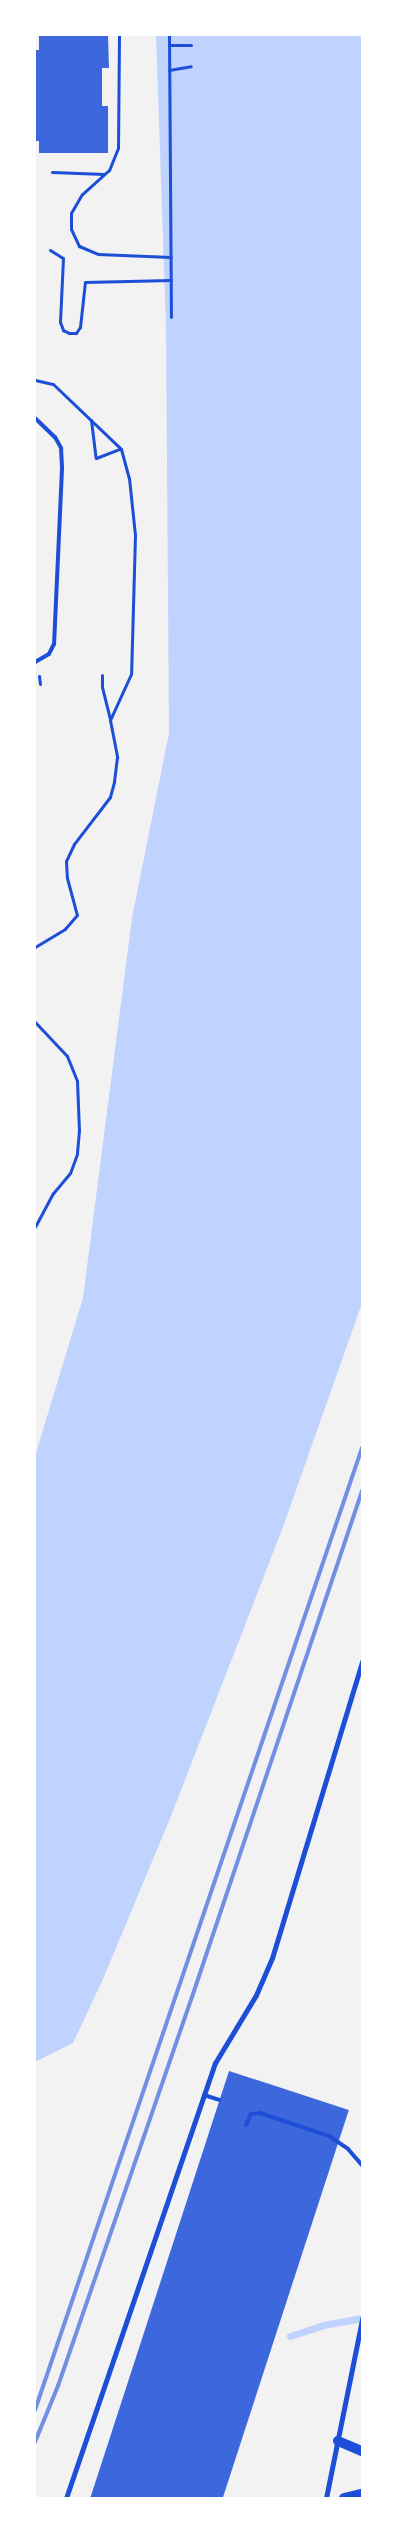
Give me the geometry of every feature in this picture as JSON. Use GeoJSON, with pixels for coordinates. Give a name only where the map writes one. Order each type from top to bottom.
{"type":"FeatureCollection","features":[{"type":"Feature","properties":{"kind":"main road"},"geometry":{"type":"LineString","coordinates":[[338,2441],[362,2451]]}},
{"type":"Feature","properties":{"kind":"main road"},"geometry":{"type":"LineString","coordinates":[[344,2498],[362,2494]]}},
{"type":"Feature","properties":{"kind":"street"},"geometry":{"type":"LineString","coordinates":[[66,2498],[221,2050],[266,1975],[362,1661]]}},
{"type":"Feature","properties":{"kind":"street"},"geometry":{"type":"LineString","coordinates":[[326,2498],[362,2319]]}},
{"type":"Feature","properties":{"kind":"lane"},"geometry":{"type":"LineString","coordinates":[[35,418],[55,437],[61,448],[62,468],[54,644],[49,654],[35,662]]}},
{"type":"Feature","properties":{"kind":"lane"},"geometry":{"type":"LineString","coordinates":[[204,2095],[219,2100]]}},
{"type":"Feature","properties":{"kind":"lane"},"geometry":{"type":"LineString","coordinates":[[246,2125],[251,2114],[260,2113],[339,2142],[362,2165]]}},
{"type":"Feature","properties":{"kind":"path"},"geometry":{"type":"LineString","coordinates":[[119,35],[118,148],[104,174],[82,194],[71,213],[72,229],[79,246],[113,256],[170,257]]}},
{"type":"Feature","properties":{"kind":"path"},"geometry":{"type":"LineString","coordinates":[[169,35],[171,316]]}},
{"type":"Feature","properties":{"kind":"path"},"geometry":{"type":"LineString","coordinates":[[169,45],[191,45]]}},
{"type":"Feature","properties":{"kind":"path"},"geometry":{"type":"LineString","coordinates":[[169,70],[191,66]]}},
{"type":"Feature","properties":{"kind":"path"},"geometry":{"type":"LineString","coordinates":[[52,172],[104,174]]}},
{"type":"Feature","properties":{"kind":"path"},"geometry":{"type":"LineString","coordinates":[[50,250],[63,258],[60,322],[68,333],[76,333],[80,327],[85,282],[171,280]]}},
{"type":"Feature","properties":{"kind":"path"},"geometry":{"type":"LineString","coordinates":[[35,380],[53,384],[121,449],[129,478],[135,535],[131,674],[110,720]]}},
{"type":"Feature","properties":{"kind":"path"},"geometry":{"type":"LineString","coordinates":[[91,419],[96,458],[121,449]]}},
{"type":"Feature","properties":{"kind":"path"},"geometry":{"type":"LineString","coordinates":[[35,947],[65,929],[76,915],[67,878],[66,861],[74,844],[110,797],[117,757],[102,675]]}},
{"type":"Feature","properties":{"kind":"path"},"geometry":{"type":"LineString","coordinates":[[39,676],[40,684]]}},
{"type":"Feature","properties":{"kind":"path"},"geometry":{"type":"LineString","coordinates":[[35,1022],[67,1056],[77,1081],[79,1130],[77,1154],[70,1172],[53,1192],[35,1227]]}},
{"type":"Feature","properties":{"kind":"water"},"geometry":{"type":"Polygon","coordinates":[[[156,35],[362,35],[362,1303],[283,1527],[171,1816],[103,1979],[73,2043],[35,2062],[35,1456],[83,1298],[132,918],[169,733],[166,325],[156,35]]]}},
{"type":"Feature","properties":{"kind":"building"},"geometry":{"type":"Polygon","coordinates":[[[39,35],[108,35],[109,68],[102,68],[102,106],[108,106],[108,153],[39,153],[39,141],[35,141],[35,50],[39,50],[39,35]]]}},
{"type":"Feature","properties":{"kind":"building"},"geometry":{"type":"Polygon","coordinates":[[[229,2071],[349,2110],[223,2498],[90,2498],[229,2071]]]}},
{"type":"Feature","properties":{"kind":"waterway"},"geometry":{"type":"LineString","coordinates":[[290,2336],[323,2325],[362,2318]]}},
{"type":"Feature","properties":{"kind":"railway"},"geometry":{"type":"LineString","coordinates":[[35,2410],[362,1448]]}},
{"type":"Feature","properties":{"kind":"railway"},"geometry":{"type":"LineString","coordinates":[[35,2442],[58,2386],[192,1997],[362,1491]]}}]}
